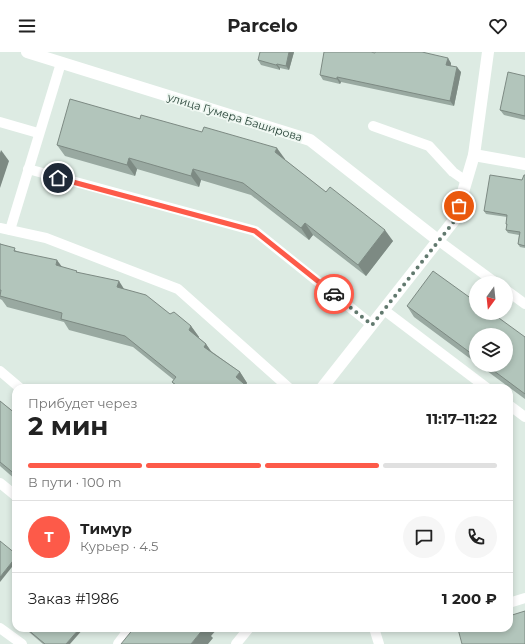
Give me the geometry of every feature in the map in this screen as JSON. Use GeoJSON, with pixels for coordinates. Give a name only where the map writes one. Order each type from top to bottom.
{"type":"FeatureCollection","features":[{"type":"Feature","properties":{"kind":"street","name":"улица Гумера Баширова"},"geometry":{"type":"LineString","coordinates":[[27,52],[310,140],[439,241]]}},
{"type":"Feature","properties":{"kind":"street"},"geometry":{"type":"LineString","coordinates":[[325,384],[456,219],[474,155],[488,52]]}},
{"type":"Feature","properties":{"kind":"street"},"geometry":{"type":"LineString","coordinates":[[474,155],[525,164]]}},
{"type":"Feature","properties":{"kind":"street"},"geometry":{"type":"LineString","coordinates":[[119,644],[129,632]]}},
{"type":"Feature","properties":{"kind":"lane"},"geometry":{"type":"LineString","coordinates":[[61,63],[28,169],[5,229],[46,238],[178,290],[284,384]]}},
{"type":"Feature","properties":{"kind":"lane"},"geometry":{"type":"LineString","coordinates":[[0,122],[38,134]]}},
{"type":"Feature","properties":{"kind":"lane"},"geometry":{"type":"LineString","coordinates":[[373,126],[429,146],[453,172],[466,181]]}},
{"type":"Feature","properties":{"kind":"lane"},"geometry":{"type":"LineString","coordinates":[[28,169],[255,231],[372,325]]}},
{"type":"Feature","properties":{"kind":"lane"},"geometry":{"type":"LineString","coordinates":[[439,241],[486,276]]}},
{"type":"Feature","properties":{"kind":"lane"},"geometry":{"type":"LineString","coordinates":[[513,295],[525,304]]}},
{"type":"Feature","properties":{"kind":"lane"},"geometry":{"type":"LineString","coordinates":[[384,310],[482,384]]}},
{"type":"Feature","properties":{"kind":"lane"},"geometry":{"type":"LineString","coordinates":[[0,371],[15,384]]}},
{"type":"Feature","properties":{"kind":"lane"},"geometry":{"type":"LineString","coordinates":[[513,407],[525,417]]}},
{"type":"Feature","properties":{"kind":"lane"},"geometry":{"type":"LineString","coordinates":[[0,483],[12,493]]}},
{"type":"Feature","properties":{"kind":"lane"},"geometry":{"type":"LineString","coordinates":[[513,602],[525,598]]}},
{"type":"Feature","properties":{"kind":"lane"},"geometry":{"type":"LineString","coordinates":[[0,628],[22,644]]}},
{"type":"Feature","properties":{"kind":"lane"},"geometry":{"type":"LineString","coordinates":[[236,644],[246,632]]}},
{"type":"Feature","properties":{"kind":"lane"},"geometry":{"type":"LineString","coordinates":[[375,632],[379,644]]}},
{"type":"Feature","properties":{"kind":"building"},"geometry":{"type":"Polygon","coordinates":[[[260,52],[289,52],[286,66],[258,60],[260,52]]]}},
{"type":"Feature","properties":{"kind":"building"},"geometry":{"type":"Polygon","coordinates":[[[324,52],[422,52],[448,58],[446,65],[457,67],[450,101],[337,77],[337,79],[320,75],[324,52]]]}},
{"type":"Feature","properties":{"kind":"building"},"geometry":{"type":"Polygon","coordinates":[[[508,72],[525,76],[525,116],[500,110],[508,72]]]}},
{"type":"Feature","properties":{"kind":"building"},"geometry":{"type":"Polygon","coordinates":[[[70,99],[140,119],[141,115],[202,132],[204,127],[277,148],[275,152],[326,192],[330,187],[385,230],[358,265],[305,223],[301,228],[243,183],[193,169],[191,176],[129,158],[127,165],[57,145],[70,99]]]}},
{"type":"Feature","properties":{"kind":"building"},"geometry":{"type":"Polygon","coordinates":[[[490,175],[522,180],[525,175],[525,246],[518,244],[520,232],[506,230],[507,215],[484,211],[490,175]]]}},
{"type":"Feature","properties":{"kind":"building"},"geometry":{"type":"Polygon","coordinates":[[[0,244],[15,248],[14,251],[57,260],[56,265],[77,271],[76,272],[119,281],[117,287],[146,295],[170,314],[174,312],[191,326],[189,330],[206,344],[204,347],[240,372],[236,377],[244,384],[175,384],[172,382],[176,377],[125,336],[61,319],[62,313],[0,296],[0,244]]]}},
{"type":"Feature","properties":{"kind":"building"},"geometry":{"type":"Polygon","coordinates":[[[433,271],[469,297],[469,320],[502,320],[513,328],[469,328],[469,352],[407,306],[433,271]]]}},
{"type":"Feature","properties":{"kind":"building"},"geometry":{"type":"Polygon","coordinates":[[[513,328],[525,337],[525,394],[495,372],[513,372],[513,328]]]}},
{"type":"Feature","properties":{"kind":"building"},"geometry":{"type":"Polygon","coordinates":[[[0,401],[12,411],[12,472],[0,462],[0,401]]]}},
{"type":"Feature","properties":{"kind":"building"},"geometry":{"type":"Polygon","coordinates":[[[0,541],[12,551],[12,562],[0,577],[0,541]]]}},
{"type":"Feature","properties":{"kind":"building"},"geometry":{"type":"Polygon","coordinates":[[[525,611],[525,644],[462,644],[459,632],[513,632],[513,615],[525,611]]]}},
{"type":"Feature","properties":{"kind":"building"},"geometry":{"type":"Polygon","coordinates":[[[31,632],[76,632],[66,644],[45,644],[31,632]]]}},
{"type":"Feature","properties":{"kind":"building"},"geometry":{"type":"Polygon","coordinates":[[[131,632],[201,632],[191,644],[121,644],[131,632]]]}},
{"type":"Feature","properties":{"kind":"way so far"},"geometry":{"type":"LineString","coordinates":[[334,294],[372,325],[456,219],[459,206]]}},
{"type":"Feature","properties":{"kind":"route"},"geometry":{"type":"LineString","coordinates":[[58,178],[255,231],[334,294]]}}]}
